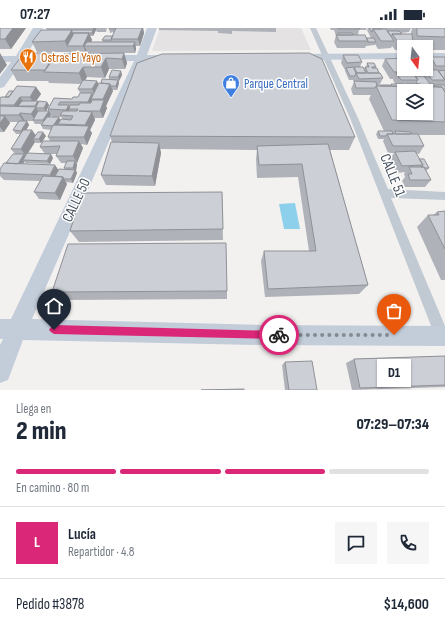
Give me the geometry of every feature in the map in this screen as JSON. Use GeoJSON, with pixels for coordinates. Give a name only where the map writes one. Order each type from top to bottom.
{"type":"FeatureCollection","features":[{"type":"Feature","properties":{"kind":"street"},"geometry":{"type":"LineString","coordinates":[[0,86],[38,28]]}},
{"type":"Feature","properties":{"kind":"street","name":"CALLE 50"},"geometry":{"type":"LineString","coordinates":[[0,372],[9,329],[141,58],[152,28]]}},
{"type":"Feature","properties":{"kind":"street","name":"CALLE 51"},"geometry":{"type":"LineString","coordinates":[[312,28],[354,118],[444,336]]}},
{"type":"Feature","properties":{"kind":"street"},"geometry":{"type":"LineString","coordinates":[[288,57],[397,56]]}},
{"type":"Feature","properties":{"kind":"street"},"geometry":{"type":"LineString","coordinates":[[433,56],[445,56]]}},
{"type":"Feature","properties":{"kind":"street"},"geometry":{"type":"LineString","coordinates":[[95,58],[179,58]]}},
{"type":"Feature","properties":{"kind":"street"},"geometry":{"type":"LineString","coordinates":[[0,59],[50,59]]}},
{"type":"Feature","properties":{"kind":"street"},"geometry":{"type":"LineString","coordinates":[[384,193],[445,196]]}},
{"type":"Feature","properties":{"kind":"street"},"geometry":{"type":"LineString","coordinates":[[9,329],[261,335],[444,336]]}},
{"type":"Feature","properties":{"kind":"shaded area"},"geometry":{"type":"Polygon","coordinates":[[[160,28],[301,28],[311,50],[152,51],[160,28]]]}},
{"type":"Feature","properties":{"kind":"water"},"geometry":{"type":"Polygon","coordinates":[[[295,203],[300,229],[284,229],[279,204],[295,203]]]}},
{"type":"Feature","properties":{"kind":"building"},"geometry":{"type":"Polygon","coordinates":[[[0,28],[13,28],[5,39],[0,39],[0,28]]]}},
{"type":"Feature","properties":{"kind":"building"},"geometry":{"type":"Polygon","coordinates":[[[116,28],[142,28],[138,39],[111,39],[116,28]]]}},
{"type":"Feature","properties":{"kind":"building"},"geometry":{"type":"Polygon","coordinates":[[[337,28],[359,28],[360,29],[338,29],[337,28]]]}},
{"type":"Feature","properties":{"kind":"building"},"geometry":{"type":"Polygon","coordinates":[[[369,28],[382,29],[373,29],[372,32],[369,28]]]}},
{"type":"Feature","properties":{"kind":"building"},"geometry":{"type":"Polygon","coordinates":[[[417,28],[445,28],[445,37],[417,36],[417,28]]]}},
{"type":"Feature","properties":{"kind":"building"},"geometry":{"type":"Polygon","coordinates":[[[373,29],[386,29],[394,41],[381,41],[373,29]]]}},
{"type":"Feature","properties":{"kind":"building"},"geometry":{"type":"Polygon","coordinates":[[[41,30],[72,30],[65,41],[32,42],[41,30]]]}},
{"type":"Feature","properties":{"kind":"building"},"geometry":{"type":"Polygon","coordinates":[[[71,30],[93,30],[92,33],[73,33],[71,30]]]}},
{"type":"Feature","properties":{"kind":"building"},"geometry":{"type":"Polygon","coordinates":[[[387,31],[399,31],[402,34],[390,35],[387,31]]]}},
{"type":"Feature","properties":{"kind":"building"},"geometry":{"type":"Polygon","coordinates":[[[74,33],[89,33],[83,46],[67,46],[74,33]]]}},
{"type":"Feature","properties":{"kind":"building"},"geometry":{"type":"Polygon","coordinates":[[[338,33],[352,33],[353,35],[338,35],[338,33]]]}},
{"type":"Feature","properties":{"kind":"building"},"geometry":{"type":"Polygon","coordinates":[[[392,34],[412,34],[413,40],[397,40],[392,34]]]}},
{"type":"Feature","properties":{"kind":"building"},"geometry":{"type":"Polygon","coordinates":[[[336,35],[365,35],[368,41],[339,41],[336,35]]]}},
{"type":"Feature","properties":{"kind":"building"},"geometry":{"type":"Polygon","coordinates":[[[105,36],[113,36],[111,39],[112,40],[102,40],[105,36]]]}},
{"type":"Feature","properties":{"kind":"building"},"geometry":{"type":"Polygon","coordinates":[[[366,38],[374,38],[376,42],[368,42],[366,38]]]}},
{"type":"Feature","properties":{"kind":"building"},"geometry":{"type":"Polygon","coordinates":[[[87,42],[135,42],[133,46],[84,46],[87,42]]]}},
{"type":"Feature","properties":{"kind":"building"},"geometry":{"type":"Polygon","coordinates":[[[24,53],[55,53],[45,70],[11,70],[24,53]]]}},
{"type":"Feature","properties":{"kind":"building"},"geometry":{"type":"Polygon","coordinates":[[[124,53],[122,59],[106,58],[101,67],[83,67],[79,73],[44,72],[54,58],[60,59],[64,54],[124,53]]]}},
{"type":"Feature","properties":{"kind":"building","name":"Parque Central"},"geometry":{"type":"Polygon","coordinates":[[[309,53],[322,59],[355,137],[110,136],[137,63],[162,54],[309,53]]]}},
{"type":"Feature","properties":{"kind":"building"},"geometry":{"type":"Polygon","coordinates":[[[343,55],[358,55],[362,62],[347,63],[343,55]]]}},
{"type":"Feature","properties":{"kind":"building"},"geometry":{"type":"Polygon","coordinates":[[[433,57],[445,57],[445,66],[436,66],[433,57]]]}},
{"type":"Feature","properties":{"kind":"building"},"geometry":{"type":"Polygon","coordinates":[[[397,58],[397,72],[394,72],[385,59],[397,58]]]}},
{"type":"Feature","properties":{"kind":"building"},"geometry":{"type":"Polygon","coordinates":[[[367,63],[374,63],[376,67],[372,68],[377,68],[379,73],[368,73],[365,67],[369,67],[367,63]]]}},
{"type":"Feature","properties":{"kind":"building"},"geometry":{"type":"Polygon","coordinates":[[[353,67],[356,73],[355,76],[350,76],[346,68],[353,67]]]}},
{"type":"Feature","properties":{"kind":"building"},"geometry":{"type":"Polygon","coordinates":[[[354,67],[363,67],[366,73],[357,73],[354,67]]]}},
{"type":"Feature","properties":{"kind":"building"},"geometry":{"type":"Polygon","coordinates":[[[112,70],[121,71],[118,77],[109,77],[112,70]]]}},
{"type":"Feature","properties":{"kind":"building"},"geometry":{"type":"Polygon","coordinates":[[[433,70],[438,70],[445,80],[432,80],[429,76],[433,76],[433,70]]]}},
{"type":"Feature","properties":{"kind":"building"},"geometry":{"type":"Polygon","coordinates":[[[445,70],[445,80],[438,71],[445,70]]]}},
{"type":"Feature","properties":{"kind":"building"},"geometry":{"type":"Polygon","coordinates":[[[356,73],[380,73],[383,78],[359,79],[356,73]]]}},
{"type":"Feature","properties":{"kind":"building"},"geometry":{"type":"Polygon","coordinates":[[[398,76],[415,76],[418,80],[401,80],[398,76]]]}},
{"type":"Feature","properties":{"kind":"building"},"geometry":{"type":"Polygon","coordinates":[[[415,76],[424,76],[430,84],[417,84],[416,82],[418,80],[415,76]]]}},
{"type":"Feature","properties":{"kind":"building"},"geometry":{"type":"Polygon","coordinates":[[[102,79],[118,80],[116,86],[111,86],[110,84],[101,83],[102,79]]]}},
{"type":"Feature","properties":{"kind":"building"},"geometry":{"type":"Polygon","coordinates":[[[83,80],[97,81],[92,89],[78,89],[83,80]]]}},
{"type":"Feature","properties":{"kind":"building"},"geometry":{"type":"Polygon","coordinates":[[[354,81],[376,82],[377,86],[375,88],[356,88],[354,81]]]}},
{"type":"Feature","properties":{"kind":"building"},"geometry":{"type":"Polygon","coordinates":[[[99,83],[110,84],[103,99],[91,99],[99,83]]]}},
{"type":"Feature","properties":{"kind":"building"},"geometry":{"type":"Polygon","coordinates":[[[391,84],[397,84],[397,86],[392,86],[391,84]]]}},
{"type":"Feature","properties":{"kind":"building"},"geometry":{"type":"Polygon","coordinates":[[[436,85],[445,85],[445,92],[442,87],[437,87],[436,85]]]}},
{"type":"Feature","properties":{"kind":"building"},"geometry":{"type":"Polygon","coordinates":[[[17,86],[36,87],[30,97],[20,97],[14,105],[0,105],[0,98],[9,97],[17,86]]]}},
{"type":"Feature","properties":{"kind":"building"},"geometry":{"type":"Polygon","coordinates":[[[376,86],[397,86],[397,120],[433,120],[433,87],[442,87],[445,92],[445,122],[392,120],[376,86]]]}},
{"type":"Feature","properties":{"kind":"building"},"geometry":{"type":"Polygon","coordinates":[[[9,91],[13,91],[9,97],[5,97],[9,91]]]}},
{"type":"Feature","properties":{"kind":"building"},"geometry":{"type":"Polygon","coordinates":[[[80,93],[92,93],[88,102],[60,102],[58,105],[69,105],[66,110],[48,109],[54,98],[72,99],[73,97],[78,97],[80,93]]]}},
{"type":"Feature","properties":{"kind":"building"},"geometry":{"type":"Polygon","coordinates":[[[92,100],[104,100],[100,111],[79,111],[92,112],[85,125],[58,124],[61,119],[71,120],[73,116],[60,115],[63,111],[77,111],[78,109],[69,109],[70,105],[91,103],[92,100]]]}},
{"type":"Feature","properties":{"kind":"building"},"geometry":{"type":"Polygon","coordinates":[[[22,101],[38,101],[35,106],[18,106],[22,101]]]}},
{"type":"Feature","properties":{"kind":"building"},"geometry":{"type":"Polygon","coordinates":[[[39,101],[47,102],[44,108],[36,108],[39,101]]]}},
{"type":"Feature","properties":{"kind":"building"},"geometry":{"type":"Polygon","coordinates":[[[0,106],[36,107],[31,114],[20,113],[19,115],[0,115],[0,106]]]}},
{"type":"Feature","properties":{"kind":"building"},"geometry":{"type":"Polygon","coordinates":[[[38,111],[49,111],[43,120],[33,120],[38,111]]]}},
{"type":"Feature","properties":{"kind":"building"},"geometry":{"type":"Polygon","coordinates":[[[0,116],[5,116],[0,123],[0,116]]]}},
{"type":"Feature","properties":{"kind":"building"},"geometry":{"type":"Polygon","coordinates":[[[47,117],[59,117],[53,126],[41,125],[47,117]]]}},
{"type":"Feature","properties":{"kind":"building"},"geometry":{"type":"Polygon","coordinates":[[[19,121],[27,121],[21,131],[13,130],[19,121]]]}},
{"type":"Feature","properties":{"kind":"building"},"geometry":{"type":"Polygon","coordinates":[[[53,125],[89,126],[84,137],[48,137],[53,125]]]}},
{"type":"Feature","properties":{"kind":"building"},"geometry":{"type":"Polygon","coordinates":[[[23,130],[32,130],[21,149],[11,149],[23,130]]]}},
{"type":"Feature","properties":{"kind":"building"},"geometry":{"type":"Polygon","coordinates":[[[378,131],[392,131],[393,134],[380,136],[378,131]]]}},
{"type":"Feature","properties":{"kind":"building"},"geometry":{"type":"Polygon","coordinates":[[[395,131],[411,132],[411,134],[396,134],[395,131]]]}},
{"type":"Feature","properties":{"kind":"building"},"geometry":{"type":"Polygon","coordinates":[[[38,132],[43,132],[39,139],[33,139],[38,132]]]}},
{"type":"Feature","properties":{"kind":"building"},"geometry":{"type":"Polygon","coordinates":[[[387,134],[418,134],[424,146],[393,146],[387,134]]]}},
{"type":"Feature","properties":{"kind":"building"},"geometry":{"type":"Polygon","coordinates":[[[43,141],[79,141],[73,156],[56,156],[60,146],[40,147],[43,141]]]}},
{"type":"Feature","properties":{"kind":"building"},"geometry":{"type":"Polygon","coordinates":[[[111,142],[159,143],[152,176],[101,175],[111,142]]]}},
{"type":"Feature","properties":{"kind":"building"},"geometry":{"type":"Polygon","coordinates":[[[328,144],[368,285],[268,289],[264,251],[316,251],[302,164],[259,165],[257,146],[328,144]]]}},
{"type":"Feature","properties":{"kind":"building"},"geometry":{"type":"Polygon","coordinates":[[[415,151],[423,165],[402,166],[395,152],[415,151]]]}},
{"type":"Feature","properties":{"kind":"building"},"geometry":{"type":"Polygon","coordinates":[[[27,153],[51,154],[47,161],[23,160],[27,153]]]}},
{"type":"Feature","properties":{"kind":"building"},"geometry":{"type":"Polygon","coordinates":[[[13,154],[24,154],[18,164],[6,163],[13,154]]]}},
{"type":"Feature","properties":{"kind":"building"},"geometry":{"type":"Polygon","coordinates":[[[419,159],[424,159],[429,168],[421,167],[423,165],[419,159]]]}},
{"type":"Feature","properties":{"kind":"building"},"geometry":{"type":"Polygon","coordinates":[[[67,161],[75,161],[73,168],[64,168],[67,161]]]}},
{"type":"Feature","properties":{"kind":"building"},"geometry":{"type":"Polygon","coordinates":[[[4,163],[55,165],[50,175],[0,173],[0,169],[4,163]]]}},
{"type":"Feature","properties":{"kind":"building"},"geometry":{"type":"Polygon","coordinates":[[[409,167],[424,167],[431,180],[410,180],[408,174],[412,174],[409,167]]]}},
{"type":"Feature","properties":{"kind":"building"},"geometry":{"type":"Polygon","coordinates":[[[59,169],[75,170],[71,179],[64,179],[63,177],[55,176],[59,169]]]}},
{"type":"Feature","properties":{"kind":"building"},"geometry":{"type":"Polygon","coordinates":[[[43,176],[63,177],[55,193],[34,192],[43,176]]]}},
{"type":"Feature","properties":{"kind":"building"},"geometry":{"type":"Polygon","coordinates":[[[222,192],[223,229],[70,231],[82,193],[222,192]]]}},
{"type":"Feature","properties":{"kind":"building"},"geometry":{"type":"Polygon","coordinates":[[[445,211],[445,249],[428,215],[439,215],[437,212],[445,211]]]}},
{"type":"Feature","properties":{"kind":"building"},"geometry":{"type":"Polygon","coordinates":[[[226,243],[227,291],[52,292],[68,244],[226,243]]]}},
{"type":"Feature","properties":{"kind":"building"},"geometry":{"type":"Polygon","coordinates":[[[445,356],[445,385],[360,388],[354,359],[445,356]]]}},
{"type":"Feature","properties":{"kind":"building"},"geometry":{"type":"Polygon","coordinates":[[[312,361],[317,390],[289,390],[285,362],[312,361]]]}},
{"type":"Feature","properties":{"kind":"building"},"geometry":{"type":"Polygon","coordinates":[[[244,389],[244,390],[201,390],[244,389]]]}},
{"type":"Feature","properties":{"kind":"way so far"},"geometry":{"type":"LineString","coordinates":[[279,335],[394,335]]}},
{"type":"Feature","properties":{"kind":"place","name":"Ostras El Yayo"},"geometry":{"type":"Point","coordinates":[28,72]}},
{"type":"Feature","properties":{"kind":"place","name":"Parque Central"},"geometry":{"type":"Point","coordinates":[231,98]}},
{"type":"Feature","properties":{"kind":"place","name":"D1"},"geometry":{"type":"Point","coordinates":[394,335]}},
{"type":"Feature","properties":{"kind":"route"},"geometry":{"type":"LineString","coordinates":[[54,330],[279,335]]}}]}
